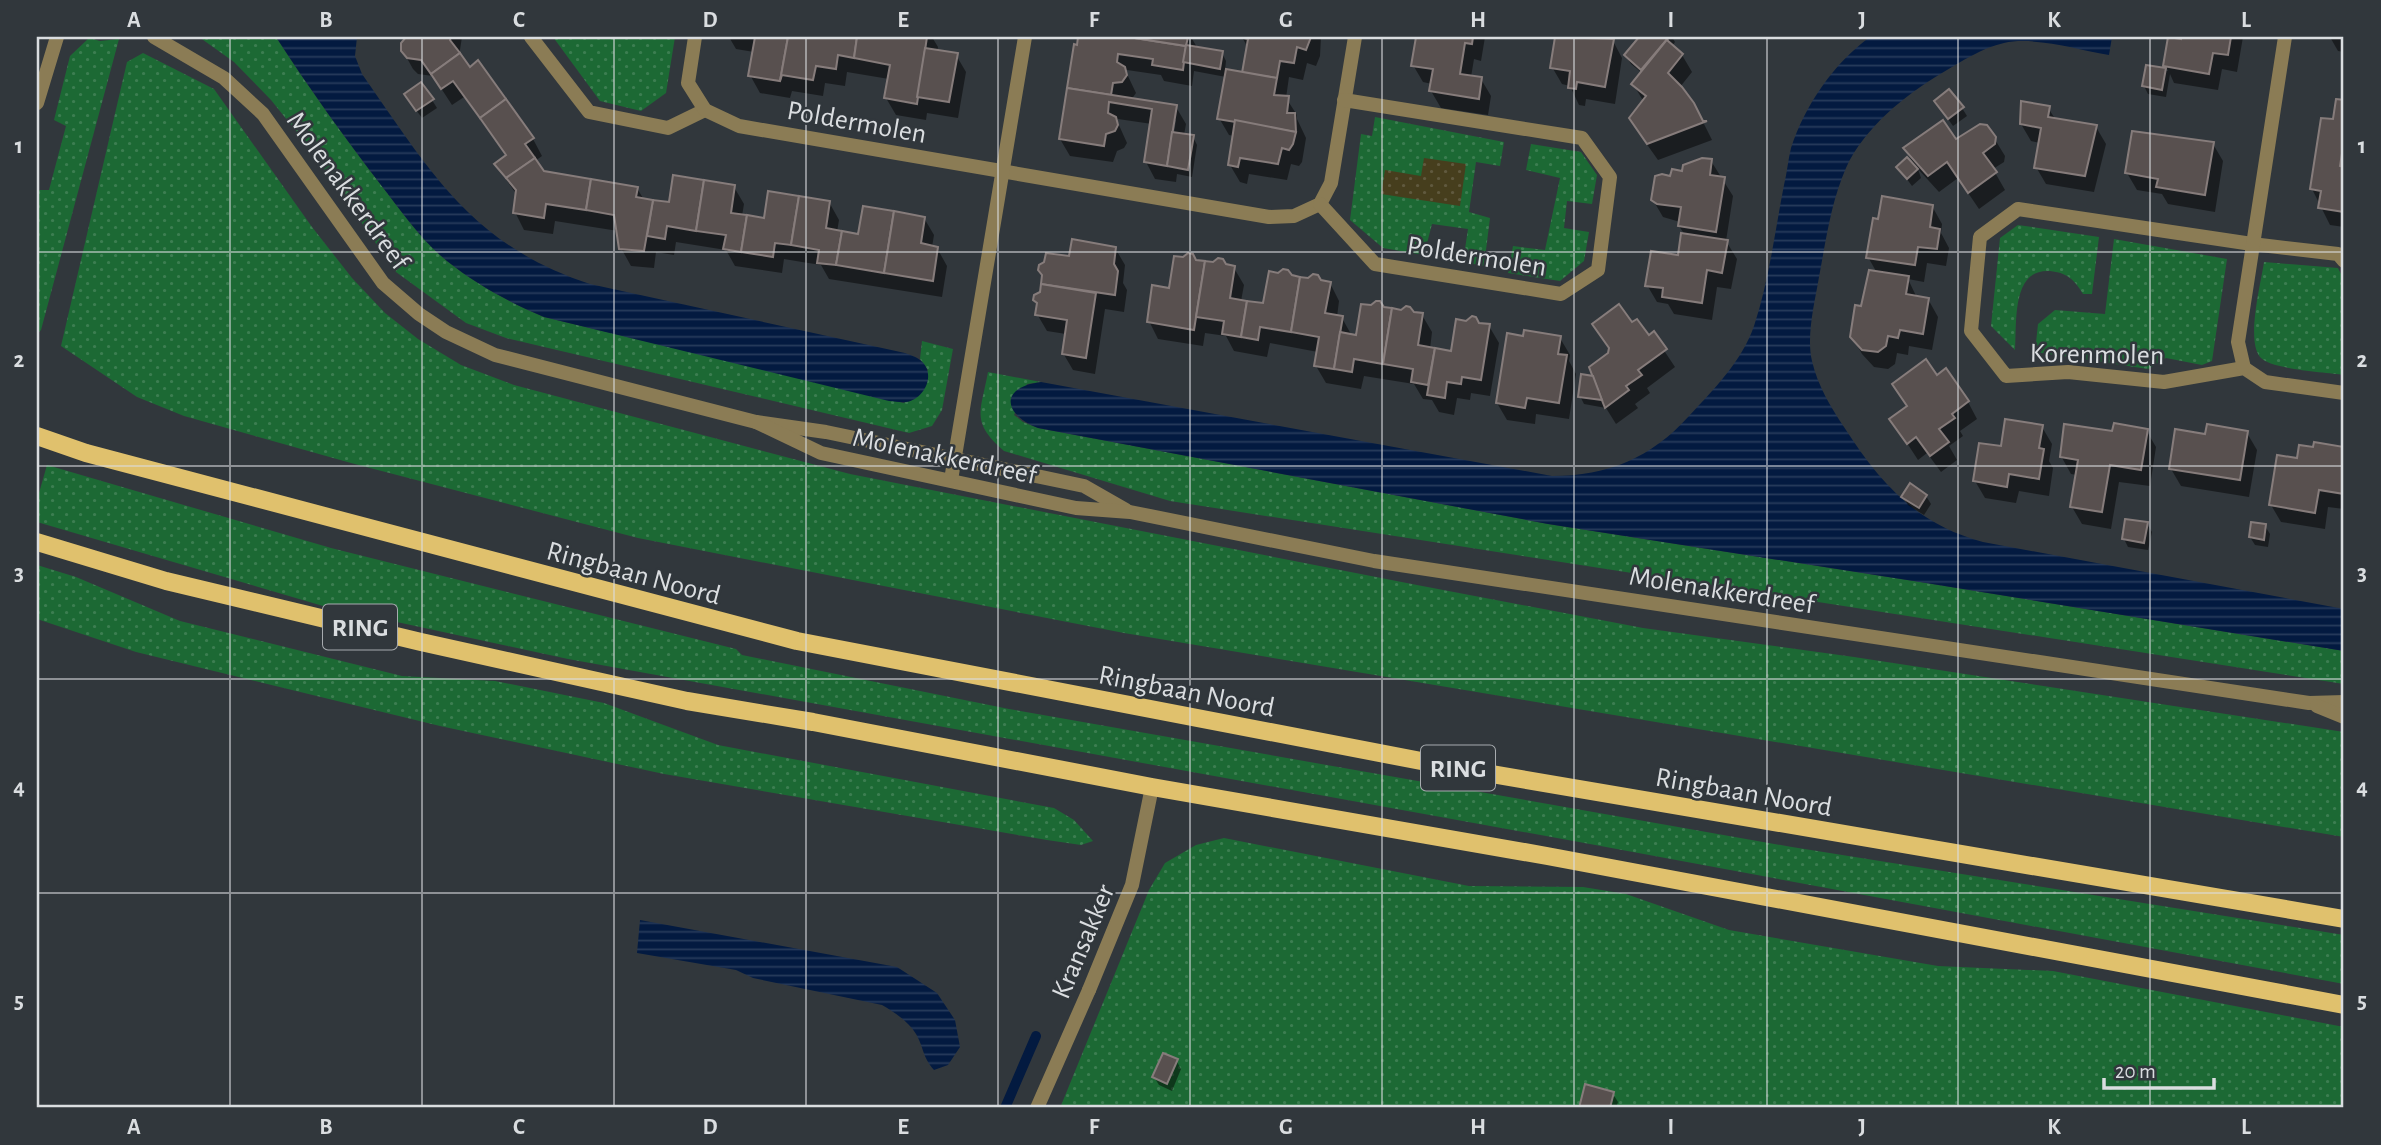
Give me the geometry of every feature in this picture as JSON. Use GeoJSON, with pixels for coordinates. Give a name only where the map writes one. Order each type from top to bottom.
{"type":"FeatureCollection","features":[{"type":"Feature","properties":{"kind":"main road","name":"Ringbaan Noord"},"geometry":{"type":"LineString","coordinates":[[37,436],[99,457],[797,641],[1468,771],[2344,919]]}},
{"type":"Feature","properties":{"kind":"main road","name":"RING"},"geometry":{"type":"LineString","coordinates":[[37,542],[166,581],[421,642],[674,698],[1547,856],[2344,1005]]}},
{"type":"Feature","properties":{"kind":"street"},"geometry":{"type":"LineString","coordinates":[[37,103],[57,37]]}},
{"type":"Feature","properties":{"kind":"street","name":"Molenakkerdreef"},"geometry":{"type":"LineString","coordinates":[[155,37],[223,78],[263,114],[383,283],[419,314],[446,332],[495,355],[756,422],[826,432],[1084,486],[1130,512]]}},
{"type":"Feature","properties":{"kind":"street"},"geometry":{"type":"LineString","coordinates":[[531,37],[589,112],[668,128],[705,110],[688,83],[695,37]]}},
{"type":"Feature","properties":{"kind":"street"},"geometry":{"type":"LineString","coordinates":[[951,480],[1025,37]]}},
{"type":"Feature","properties":{"kind":"street"},"geometry":{"type":"LineString","coordinates":[[1320,204],[1331,183],[1355,37]]}},
{"type":"Feature","properties":{"kind":"street"},"geometry":{"type":"LineString","coordinates":[[2285,37],[2238,342],[2244,368],[2265,382],[2344,393]]}},
{"type":"Feature","properties":{"kind":"street","name":"Poldermolen"},"geometry":{"type":"LineString","coordinates":[[705,110],[739,126],[1269,217],[1294,216],[1320,204],[1375,264],[1562,294],[1598,270],[1610,177],[1582,138],[1344,100]]}},
{"type":"Feature","properties":{"kind":"street","name":"Korenmolen"},"geometry":{"type":"LineString","coordinates":[[2244,368],[2164,382],[2067,372],[2006,376],[1971,331],[1980,237],[2018,209],[2338,254],[2344,261]]}},
{"type":"Feature","properties":{"kind":"street","name":"Molenakkerdreef"},"geometry":{"type":"LineString","coordinates":[[756,422],[821,453],[1076,508],[1130,512],[1374,561],[2309,703],[2344,702]]}},
{"type":"Feature","properties":{"kind":"street","name":"Molenakkerdreef"},"geometry":{"type":"LineString","coordinates":[[2309,703],[2344,717]]}},
{"type":"Feature","properties":{"kind":"street","name":"Kransakker"},"geometry":{"type":"LineString","coordinates":[[1037,1108],[1132,885],[1152,786]]}},
{"type":"Feature","properties":{"kind":"green space"},"geometry":{"type":"Polygon","coordinates":[[[199,37],[276,37],[340,131],[420,235],[458,270],[518,305],[544,317],[904,403],[928,370],[920,359],[922,341],[953,349],[942,410],[932,426],[909,433],[506,338],[466,323],[396,272],[308,146],[271,100],[234,62],[199,37]]]}},
{"type":"Feature","properties":{"kind":"green space"},"geometry":{"type":"Polygon","coordinates":[[[553,37],[675,37],[666,93],[641,111],[600,101],[553,37]]]}},
{"type":"Feature","properties":{"kind":"green space"},"geometry":{"type":"Polygon","coordinates":[[[89,38],[100,41],[119,39],[41,330],[37,334],[39,190],[49,190],[66,126],[54,120],[70,56],[89,38]]]}},
{"type":"Feature","properties":{"kind":"green space"},"geometry":{"type":"Polygon","coordinates":[[[143,53],[214,89],[312,227],[352,278],[385,313],[418,339],[461,365],[514,385],[850,474],[1643,628],[1854,657],[2344,732],[2344,837],[1124,633],[638,538],[184,416],[137,397],[61,346],[127,62],[143,53]]]}},
{"type":"Feature","properties":{"kind":"green space"},"geometry":{"type":"Polygon","coordinates":[[[1375,117],[1504,142],[1500,166],[1476,162],[1469,212],[1490,218],[1484,266],[1463,262],[1468,229],[1432,224],[1424,255],[1383,248],[1350,220],[1361,134],[1372,136],[1375,117]]]}},
{"type":"Feature","properties":{"kind":"green space"},"geometry":{"type":"Polygon","coordinates":[[[1531,144],[1581,152],[1597,175],[1592,204],[1567,201],[1564,228],[1589,232],[1584,261],[1560,281],[1508,273],[1513,246],[1545,250],[1560,178],[1526,170],[1531,144]]]}},
{"type":"Feature","properties":{"kind":"green space"},"geometry":{"type":"Polygon","coordinates":[[[2018,225],[2099,237],[2092,294],[2083,294],[2070,278],[2061,273],[2037,272],[2028,278],[2019,300],[2015,350],[1991,326],[2000,238],[2018,225]]]}},
{"type":"Feature","properties":{"kind":"green space"},"geometry":{"type":"Polygon","coordinates":[[[2114,239],[2227,259],[2212,361],[2202,365],[2166,358],[2148,369],[2035,352],[2038,324],[2055,310],[2105,314],[2114,239]]]}},
{"type":"Feature","properties":{"kind":"green space"},"geometry":{"type":"Polygon","coordinates":[[[2264,262],[2338,268],[2344,280],[2344,375],[2287,368],[2260,357],[2256,349],[2254,325],[2264,262]]]}},
{"type":"Feature","properties":{"kind":"green space"},"geometry":{"type":"Polygon","coordinates":[[[988,372],[1041,382],[1027,384],[1014,415],[1038,428],[1548,524],[2344,651],[2344,684],[1170,501],[1004,451],[993,441],[982,424],[981,406],[988,372]]]}},
{"type":"Feature","properties":{"kind":"green space"},"geometry":{"type":"Polygon","coordinates":[[[47,465],[331,548],[736,649],[742,655],[1009,709],[1792,847],[2344,935],[2344,984],[568,659],[323,606],[37,522],[37,500],[47,465]]]}},
{"type":"Feature","properties":{"kind":"green space"},"geometry":{"type":"Polygon","coordinates":[[[37,565],[76,577],[180,621],[402,676],[495,681],[604,703],[718,745],[1054,808],[1074,820],[1093,841],[1081,845],[1047,840],[664,774],[440,726],[136,652],[37,619],[37,565]]]}},
{"type":"Feature","properties":{"kind":"green space"},"geometry":{"type":"Polygon","coordinates":[[[1224,838],[1469,886],[1583,887],[1626,894],[1729,930],[1938,966],[2053,971],[2344,1027],[2344,1108],[1060,1108],[1149,890],[1165,863],[1196,845],[1224,838]]]}},
{"type":"Feature","properties":{"kind":"sand"},"geometry":{"type":"Polygon","coordinates":[[[1424,158],[1466,164],[1460,206],[1381,194],[1385,170],[1421,176],[1424,158]]]}},
{"type":"Feature","properties":{"kind":"water"},"geometry":{"type":"Polygon","coordinates":[[[276,37],[357,37],[355,56],[362,74],[433,173],[483,226],[549,268],[590,284],[905,353],[925,365],[928,378],[923,391],[913,400],[889,401],[544,317],[494,292],[447,261],[420,235],[340,131],[276,37]]]}},
{"type":"Feature","properties":{"kind":"water"},"geometry":{"type":"Polygon","coordinates":[[[1870,37],[2112,37],[2109,55],[2029,41],[2004,43],[1980,52],[1928,82],[1900,102],[1863,139],[1854,153],[1836,194],[1829,221],[1812,319],[1810,351],[1825,396],[1871,466],[1902,499],[1919,512],[1959,534],[1983,542],[2344,609],[2344,651],[1548,524],[1038,428],[1026,422],[1012,409],[1013,395],[1018,389],[1041,382],[1552,476],[1592,473],[1627,462],[1659,443],[1689,416],[1735,363],[1749,339],[1764,291],[1790,153],[1797,132],[1822,86],[1844,59],[1870,37]]]}},
{"type":"Feature","properties":{"kind":"water"},"geometry":{"type":"Polygon","coordinates":[[[640,920],[897,967],[937,993],[955,1020],[960,1047],[948,1065],[934,1070],[913,1030],[882,1005],[753,978],[736,970],[637,953],[640,920]]]}},
{"type":"Feature","properties":{"kind":"building"},"geometry":{"type":"Polygon","coordinates":[[[406,37],[451,37],[450,40],[460,53],[431,74],[421,60],[407,58],[401,51],[401,43],[406,37]]]}},
{"type":"Feature","properties":{"kind":"building"},"geometry":{"type":"Polygon","coordinates":[[[755,37],[788,37],[780,81],[748,76],[755,37]]]}},
{"type":"Feature","properties":{"kind":"building"},"geometry":{"type":"Polygon","coordinates":[[[788,37],[857,37],[854,58],[838,55],[836,69],[816,66],[813,80],[782,75],[780,81],[788,37]]]}},
{"type":"Feature","properties":{"kind":"building"},"geometry":{"type":"Polygon","coordinates":[[[857,37],[927,37],[917,104],[884,98],[890,65],[854,58],[857,37]]]}},
{"type":"Feature","properties":{"kind":"building"},"geometry":{"type":"Polygon","coordinates":[[[1078,37],[1128,37],[1186,46],[1183,70],[1152,65],[1153,59],[1118,54],[1117,62],[1125,67],[1127,75],[1122,82],[1113,83],[1111,95],[1067,88],[1074,44],[1077,45],[1078,37]]]}},
{"type":"Feature","properties":{"kind":"building"},"geometry":{"type":"Polygon","coordinates":[[[1128,37],[1188,37],[1186,46],[1128,37]]]}},
{"type":"Feature","properties":{"kind":"building"},"geometry":{"type":"Polygon","coordinates":[[[1240,37],[1311,37],[1306,50],[1297,47],[1294,63],[1280,61],[1277,78],[1242,73],[1248,39],[1240,37]]]}},
{"type":"Feature","properties":{"kind":"building"},"geometry":{"type":"Polygon","coordinates":[[[1416,37],[1473,37],[1472,44],[1465,43],[1460,74],[1482,77],[1479,99],[1429,91],[1433,69],[1411,66],[1416,37]]]}},
{"type":"Feature","properties":{"kind":"building"},"geometry":{"type":"Polygon","coordinates":[[[1555,37],[1614,39],[1605,87],[1577,82],[1576,89],[1568,88],[1570,71],[1550,68],[1555,37]]]}},
{"type":"Feature","properties":{"kind":"building"},"geometry":{"type":"Polygon","coordinates":[[[1639,37],[1669,37],[1641,70],[1624,55],[1639,37]]]}},
{"type":"Feature","properties":{"kind":"building"},"geometry":{"type":"Polygon","coordinates":[[[1669,37],[1667,40],[1683,54],[1668,73],[1694,103],[1703,121],[1707,121],[1647,144],[1629,118],[1646,96],[1631,84],[1669,37]]]}},
{"type":"Feature","properties":{"kind":"building"},"geometry":{"type":"Polygon","coordinates":[[[2168,37],[2231,37],[2228,55],[2213,53],[2209,74],[2163,66],[2168,37]]]}},
{"type":"Feature","properties":{"kind":"building"},"geometry":{"type":"Polygon","coordinates":[[[1186,45],[1223,51],[1220,69],[1183,62],[1186,45]]]}},
{"type":"Feature","properties":{"kind":"building"},"geometry":{"type":"Polygon","coordinates":[[[925,48],[958,53],[949,102],[917,97],[925,48]]]}},
{"type":"Feature","properties":{"kind":"building"},"geometry":{"type":"Polygon","coordinates":[[[460,53],[470,67],[478,60],[506,99],[480,118],[453,81],[441,89],[431,74],[460,53]]]}},
{"type":"Feature","properties":{"kind":"building"},"geometry":{"type":"Polygon","coordinates":[[[2146,65],[2166,68],[2162,90],[2142,86],[2146,65]]]}},
{"type":"Feature","properties":{"kind":"building"},"geometry":{"type":"Polygon","coordinates":[[[1226,69],[1277,78],[1274,95],[1289,96],[1287,113],[1295,113],[1296,132],[1217,119],[1226,69]]]}},
{"type":"Feature","properties":{"kind":"building"},"geometry":{"type":"Polygon","coordinates":[[[421,82],[434,99],[416,111],[404,94],[421,82]]]}},
{"type":"Feature","properties":{"kind":"building"},"geometry":{"type":"Polygon","coordinates":[[[1067,88],[1177,105],[1167,166],[1144,162],[1152,109],[1109,102],[1108,113],[1116,117],[1118,125],[1115,131],[1106,134],[1104,146],[1059,139],[1067,88]]]}},
{"type":"Feature","properties":{"kind":"building"},"geometry":{"type":"Polygon","coordinates":[[[1949,89],[1964,107],[1948,119],[1934,101],[1949,89]]]}},
{"type":"Feature","properties":{"kind":"building"},"geometry":{"type":"Polygon","coordinates":[[[506,99],[534,138],[525,144],[535,158],[506,178],[494,164],[506,155],[480,118],[506,99]]]}},
{"type":"Feature","properties":{"kind":"building"},"geometry":{"type":"Polygon","coordinates":[[[2336,99],[2344,100],[2344,141],[2340,166],[2344,167],[2344,212],[2318,208],[2321,191],[2310,189],[2321,118],[2333,119],[2336,99]]]}},
{"type":"Feature","properties":{"kind":"building"},"geometry":{"type":"Polygon","coordinates":[[[2021,101],[2050,106],[2048,117],[2097,125],[2085,176],[2034,168],[2041,128],[2020,124],[2021,101]]]}},
{"type":"Feature","properties":{"kind":"building"},"geometry":{"type":"Polygon","coordinates":[[[1235,120],[1296,132],[1293,144],[1289,150],[1282,148],[1278,164],[1240,158],[1238,167],[1228,165],[1235,120]]]}},
{"type":"Feature","properties":{"kind":"building"},"geometry":{"type":"Polygon","coordinates":[[[1943,120],[1956,139],[1980,124],[1987,125],[1996,137],[1995,144],[1983,153],[1997,172],[1968,193],[1947,162],[1928,176],[1903,148],[1943,120]]]}},
{"type":"Feature","properties":{"kind":"building"},"geometry":{"type":"Polygon","coordinates":[[[2132,131],[2214,142],[2205,195],[2156,187],[2158,179],[2125,173],[2132,131]]]}},
{"type":"Feature","properties":{"kind":"building"},"geometry":{"type":"Polygon","coordinates":[[[1172,132],[1194,135],[1188,170],[1167,166],[1172,132]]]}},
{"type":"Feature","properties":{"kind":"building"},"geometry":{"type":"Polygon","coordinates":[[[1907,157],[1918,169],[1907,179],[1896,167],[1907,157]]]}},
{"type":"Feature","properties":{"kind":"building"},"geometry":{"type":"Polygon","coordinates":[[[535,158],[544,171],[591,179],[586,210],[546,204],[544,218],[513,213],[516,190],[506,178],[535,158]]]}},
{"type":"Feature","properties":{"kind":"building"},"geometry":{"type":"Polygon","coordinates":[[[1702,158],[1712,159],[1710,175],[1725,177],[1716,232],[1678,226],[1681,207],[1657,204],[1651,200],[1655,176],[1670,176],[1672,169],[1682,171],[1683,165],[1702,158]]]}},
{"type":"Feature","properties":{"kind":"building"},"geometry":{"type":"Polygon","coordinates":[[[673,175],[704,180],[696,231],[667,226],[665,239],[647,236],[653,200],[669,202],[673,175]]]}},
{"type":"Feature","properties":{"kind":"building"},"geometry":{"type":"Polygon","coordinates":[[[591,179],[638,187],[636,197],[653,200],[644,251],[619,249],[614,215],[586,210],[591,179]]]}},
{"type":"Feature","properties":{"kind":"building"},"geometry":{"type":"Polygon","coordinates":[[[704,180],[735,185],[731,213],[747,215],[741,252],[723,249],[726,235],[696,231],[704,180]]]}},
{"type":"Feature","properties":{"kind":"building"},"geometry":{"type":"Polygon","coordinates":[[[768,191],[799,196],[791,245],[775,243],[773,257],[741,252],[747,215],[764,218],[768,191]]]}},
{"type":"Feature","properties":{"kind":"building"},"geometry":{"type":"Polygon","coordinates":[[[799,196],[830,201],[826,228],[842,231],[836,265],[817,263],[819,250],[791,245],[799,196]]]}},
{"type":"Feature","properties":{"kind":"building"},"geometry":{"type":"Polygon","coordinates":[[[1882,196],[1933,205],[1930,227],[1940,229],[1937,249],[1918,247],[1915,265],[1866,258],[1873,218],[1878,219],[1882,196]]]}},
{"type":"Feature","properties":{"kind":"building"},"geometry":{"type":"Polygon","coordinates":[[[863,206],[894,211],[884,273],[836,265],[842,231],[858,234],[863,206]]]}},
{"type":"Feature","properties":{"kind":"building"},"geometry":{"type":"Polygon","coordinates":[[[894,211],[925,217],[921,243],[938,247],[933,281],[884,273],[894,211]]]}},
{"type":"Feature","properties":{"kind":"building"},"geometry":{"type":"Polygon","coordinates":[[[1681,233],[1728,240],[1722,273],[1707,270],[1702,303],[1662,297],[1663,288],[1645,286],[1651,251],[1678,255],[1681,233]]]}},
{"type":"Feature","properties":{"kind":"building"},"geometry":{"type":"Polygon","coordinates":[[[1072,239],[1116,247],[1114,264],[1118,271],[1115,295],[1041,284],[1042,275],[1038,270],[1046,253],[1069,256],[1072,239]]]}},
{"type":"Feature","properties":{"kind":"building"},"geometry":{"type":"Polygon","coordinates":[[[1188,253],[1193,254],[1196,260],[1205,261],[1194,330],[1147,322],[1152,285],[1169,288],[1174,256],[1183,257],[1188,253]]]}},
{"type":"Feature","properties":{"kind":"building"},"geometry":{"type":"Polygon","coordinates":[[[1218,258],[1235,266],[1230,298],[1247,301],[1241,337],[1222,334],[1224,321],[1196,317],[1205,261],[1213,262],[1218,258]]]}},
{"type":"Feature","properties":{"kind":"building"},"geometry":{"type":"Polygon","coordinates":[[[1283,269],[1300,277],[1291,332],[1260,327],[1258,340],[1241,337],[1247,301],[1263,303],[1269,271],[1278,273],[1283,269]]]}},
{"type":"Feature","properties":{"kind":"building"},"geometry":{"type":"Polygon","coordinates":[[[1869,270],[1909,276],[1906,294],[1929,298],[1923,334],[1900,330],[1898,338],[1888,336],[1886,346],[1878,352],[1862,350],[1850,337],[1855,305],[1861,306],[1869,270]]]}},
{"type":"Feature","properties":{"kind":"building"},"geometry":{"type":"Polygon","coordinates":[[[1313,274],[1318,275],[1321,280],[1331,282],[1325,313],[1343,316],[1334,369],[1314,366],[1319,337],[1291,332],[1300,277],[1308,278],[1313,274]]]}},
{"type":"Feature","properties":{"kind":"building"},"geometry":{"type":"Polygon","coordinates":[[[1041,284],[1096,293],[1086,358],[1062,354],[1067,320],[1035,315],[1037,303],[1033,300],[1034,295],[1040,292],[1041,284]]]}},
{"type":"Feature","properties":{"kind":"building"},"geometry":{"type":"Polygon","coordinates":[[[1380,301],[1384,307],[1392,308],[1383,364],[1354,359],[1352,372],[1334,369],[1340,332],[1356,335],[1361,304],[1371,305],[1380,301]]]}},
{"type":"Feature","properties":{"kind":"building"},"geometry":{"type":"Polygon","coordinates":[[[1619,304],[1632,322],[1637,319],[1649,335],[1654,331],[1667,349],[1638,370],[1642,375],[1626,386],[1629,390],[1605,408],[1589,367],[1608,353],[1609,348],[1592,324],[1619,304]]]}},
{"type":"Feature","properties":{"kind":"building"},"geometry":{"type":"Polygon","coordinates":[[[1406,306],[1414,312],[1423,313],[1418,345],[1435,348],[1428,385],[1411,382],[1413,369],[1383,364],[1392,308],[1401,310],[1406,306]]]}},
{"type":"Feature","properties":{"kind":"building"},"geometry":{"type":"Polygon","coordinates":[[[1472,316],[1476,317],[1479,323],[1490,324],[1481,380],[1462,377],[1461,384],[1447,382],[1445,398],[1427,395],[1435,348],[1451,351],[1456,319],[1466,321],[1472,316]]]}},
{"type":"Feature","properties":{"kind":"building"},"geometry":{"type":"Polygon","coordinates":[[[1524,330],[1561,336],[1558,354],[1567,355],[1559,403],[1527,398],[1525,408],[1496,403],[1507,333],[1523,336],[1524,330]]]}},
{"type":"Feature","properties":{"kind":"building"},"geometry":{"type":"Polygon","coordinates":[[[1926,359],[1937,375],[1946,368],[1969,401],[1952,414],[1955,418],[1939,429],[1949,442],[1930,456],[1916,437],[1907,444],[1889,419],[1907,406],[1892,384],[1926,359]]]}},
{"type":"Feature","properties":{"kind":"building"},"geometry":{"type":"Polygon","coordinates":[[[1581,374],[1593,376],[1602,400],[1578,397],[1581,374]]]}},
{"type":"Feature","properties":{"kind":"building"},"geometry":{"type":"Polygon","coordinates":[[[2005,419],[2043,425],[2039,448],[2044,449],[2039,479],[2009,474],[2007,487],[1973,481],[1979,443],[2001,446],[2005,419]]]}},
{"type":"Feature","properties":{"kind":"building"},"geometry":{"type":"Polygon","coordinates":[[[2114,423],[2148,429],[2141,470],[2110,465],[2102,512],[2070,507],[2078,460],[2060,457],[2064,424],[2112,431],[2114,423]]]}},
{"type":"Feature","properties":{"kind":"building"},"geometry":{"type":"Polygon","coordinates":[[[2207,424],[2248,431],[2240,480],[2169,469],[2175,429],[2205,434],[2207,424]]]}},
{"type":"Feature","properties":{"kind":"building"},"geometry":{"type":"Polygon","coordinates":[[[2314,442],[2344,447],[2344,494],[2319,490],[2315,513],[2269,505],[2277,455],[2297,458],[2299,445],[2313,447],[2314,442]]]}},
{"type":"Feature","properties":{"kind":"building"},"geometry":{"type":"Polygon","coordinates":[[[1910,483],[1927,495],[1919,508],[1901,497],[1910,483]]]}},
{"type":"Feature","properties":{"kind":"building"},"geometry":{"type":"Polygon","coordinates":[[[2125,519],[2148,522],[2144,543],[2122,539],[2125,519]]]}},
{"type":"Feature","properties":{"kind":"building"},"geometry":{"type":"Polygon","coordinates":[[[2251,522],[2266,524],[2264,540],[2249,537],[2251,522]]]}},
{"type":"Feature","properties":{"kind":"building"},"geometry":{"type":"Polygon","coordinates":[[[1163,1053],[1178,1059],[1167,1084],[1152,1077],[1163,1053]]]}},
{"type":"Feature","properties":{"kind":"building"},"geometry":{"type":"Polygon","coordinates":[[[1585,1084],[1614,1092],[1610,1108],[1579,1108],[1585,1084]]]}},
{"type":"Feature","properties":{"kind":"waterway"},"geometry":{"type":"LineString","coordinates":[[1005,1108],[1036,1036]]}}]}
